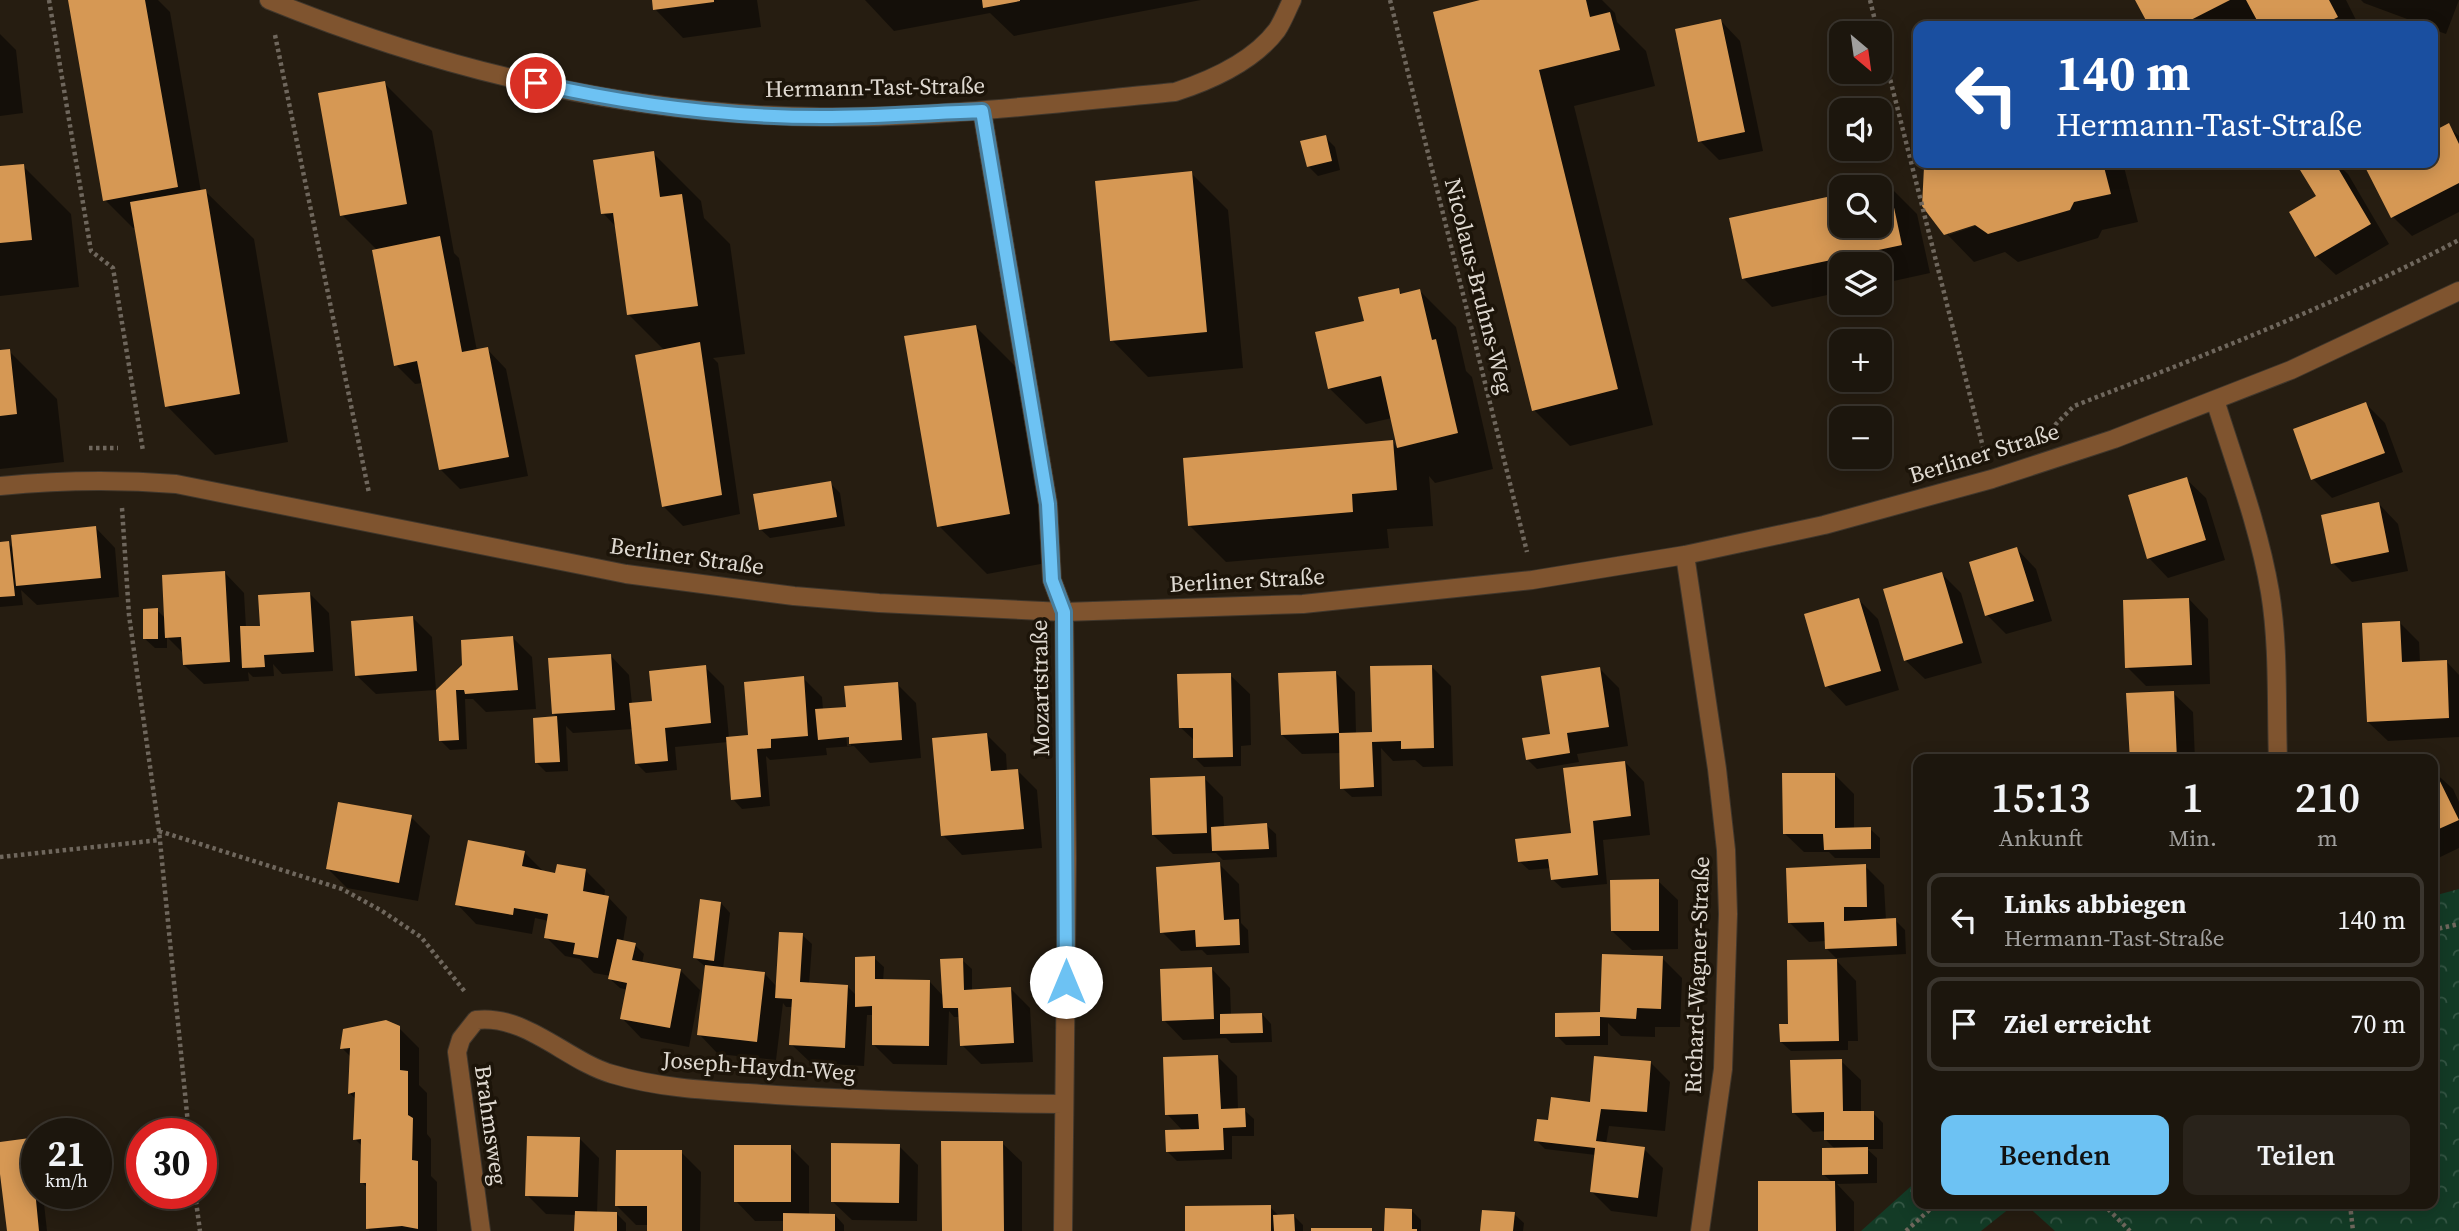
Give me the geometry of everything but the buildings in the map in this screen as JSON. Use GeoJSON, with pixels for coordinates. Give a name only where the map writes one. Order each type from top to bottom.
{"type":"FeatureCollection","features":[{"type":"Feature","properties":{"kind":"street","name":"Hermann-Tast-Straße"},"geometry":{"type":"LineString","coordinates":[[269,0],[387,44],[467,67],[558,88],[654,105],[821,117],[982,111],[1175,92],[1230,70],[1261,46],[1277,29],[1292,0]]}},
{"type":"Feature","properties":{"kind":"street","name":"Mozartstraße"},"geometry":{"type":"LineString","coordinates":[[982,111],[1048,504],[1052,580],[1064,612],[1067,858],[1063,1231]]}},
{"type":"Feature","properties":{"kind":"street","name":"Berliner Straße"},"geometry":{"type":"LineString","coordinates":[[0,486],[54,480],[121,479],[176,484],[626,574],[867,602],[1064,612],[1303,604],[1532,580],[1685,555],[1824,525],[1992,479],[2114,439],[2291,370],[2459,291]]}},
{"type":"Feature","properties":{"kind":"street"},"geometry":{"type":"LineString","coordinates":[[2215,400],[2263,555],[2274,640],[2278,754]]}},
{"type":"Feature","properties":{"kind":"street","name":"Richard-Wagner-Straße"},"geometry":{"type":"LineString","coordinates":[[1685,555],[1717,769],[1726,850],[1728,914],[1723,1069],[1700,1231]]}},
{"type":"Feature","properties":{"kind":"street","name":"Joseph-Haydn-Weg"},"geometry":{"type":"LineString","coordinates":[[487,1019],[513,1024],[610,1074],[660,1084],[717,1091],[813,1097],[1064,1104]]}},
{"type":"Feature","properties":{"kind":"street","name":"Brahmsweg"},"geometry":{"type":"LineString","coordinates":[[481,1231],[457,1052],[461,1039],[476,1020],[487,1019]]}},
{"type":"Feature","properties":{"kind":"path"},"geometry":{"type":"LineString","coordinates":[[50,0],[91,251],[113,268],[143,451]]}},
{"type":"Feature","properties":{"kind":"path","name":"Nicolaus-Bruhns-Weg"},"geometry":{"type":"LineString","coordinates":[[1390,0],[1527,554],[1514,555]]}},
{"type":"Feature","properties":{"kind":"path"},"geometry":{"type":"LineString","coordinates":[[1870,0],[1875,21]]}},
{"type":"Feature","properties":{"kind":"path"},"geometry":{"type":"LineString","coordinates":[[273,27],[369,494]]}},
{"type":"Feature","properties":{"kind":"path"},"geometry":{"type":"LineString","coordinates":[[1891,84],[1992,479]]}},
{"type":"Feature","properties":{"kind":"path"},"geometry":{"type":"LineString","coordinates":[[2053,427],[2074,406],[2269,329],[2396,273],[2459,240]]}},
{"type":"Feature","properties":{"kind":"path"},"geometry":{"type":"LineString","coordinates":[[1973,454],[1996,447]]}},
{"type":"Feature","properties":{"kind":"path"},"geometry":{"type":"LineString","coordinates":[[79,448],[121,449]]}},
{"type":"Feature","properties":{"kind":"path"},"geometry":{"type":"LineString","coordinates":[[132,450],[155,453]]}},
{"type":"Feature","properties":{"kind":"path"},"geometry":{"type":"LineString","coordinates":[[121,479],[129,615],[159,831],[187,1118]]}},
{"type":"Feature","properties":{"kind":"path"},"geometry":{"type":"LineString","coordinates":[[356,491],[381,496]]}},
{"type":"Feature","properties":{"kind":"path"},"geometry":{"type":"LineString","coordinates":[[159,831],[342,889],[382,911],[421,937],[487,1019]]}},
{"type":"Feature","properties":{"kind":"path"},"geometry":{"type":"LineString","coordinates":[[0,857],[160,840]]}},
{"type":"Feature","properties":{"kind":"path"},"geometry":{"type":"LineString","coordinates":[[2438,929],[2459,925]]}},
{"type":"Feature","properties":{"kind":"path"},"geometry":{"type":"LineString","coordinates":[[197,1209],[200,1231]]}},
{"type":"Feature","properties":{"kind":"path"},"geometry":{"type":"LineString","coordinates":[[1906,1231],[1930,1209]]}},
{"type":"Feature","properties":{"kind":"path"},"geometry":{"type":"LineString","coordinates":[[2108,1209],[2130,1231]]}},
{"type":"Feature","properties":{"kind":"path"},"geometry":{"type":"LineString","coordinates":[[2351,1209],[2353,1231]]}},
{"type":"Feature","properties":{"kind":"green space"},"geometry":{"type":"Polygon","coordinates":[[[2459,889],[2459,1231],[2055,1231],[2031,1209],[2438,1209],[2438,895],[2459,889]]]}},
{"type":"Feature","properties":{"kind":"green space"},"geometry":{"type":"Polygon","coordinates":[[[1913,1184],[1913,1209],[2009,1209],[1981,1231],[1861,1231],[1913,1184]]]}},
{"type":"Feature","properties":{"kind":"route"},"geometry":{"type":"LineString","coordinates":[[536,83],[654,105],[742,113],[821,117],[982,111],[1048,504],[1052,580],[1064,612],[1066,982]]}}]}
